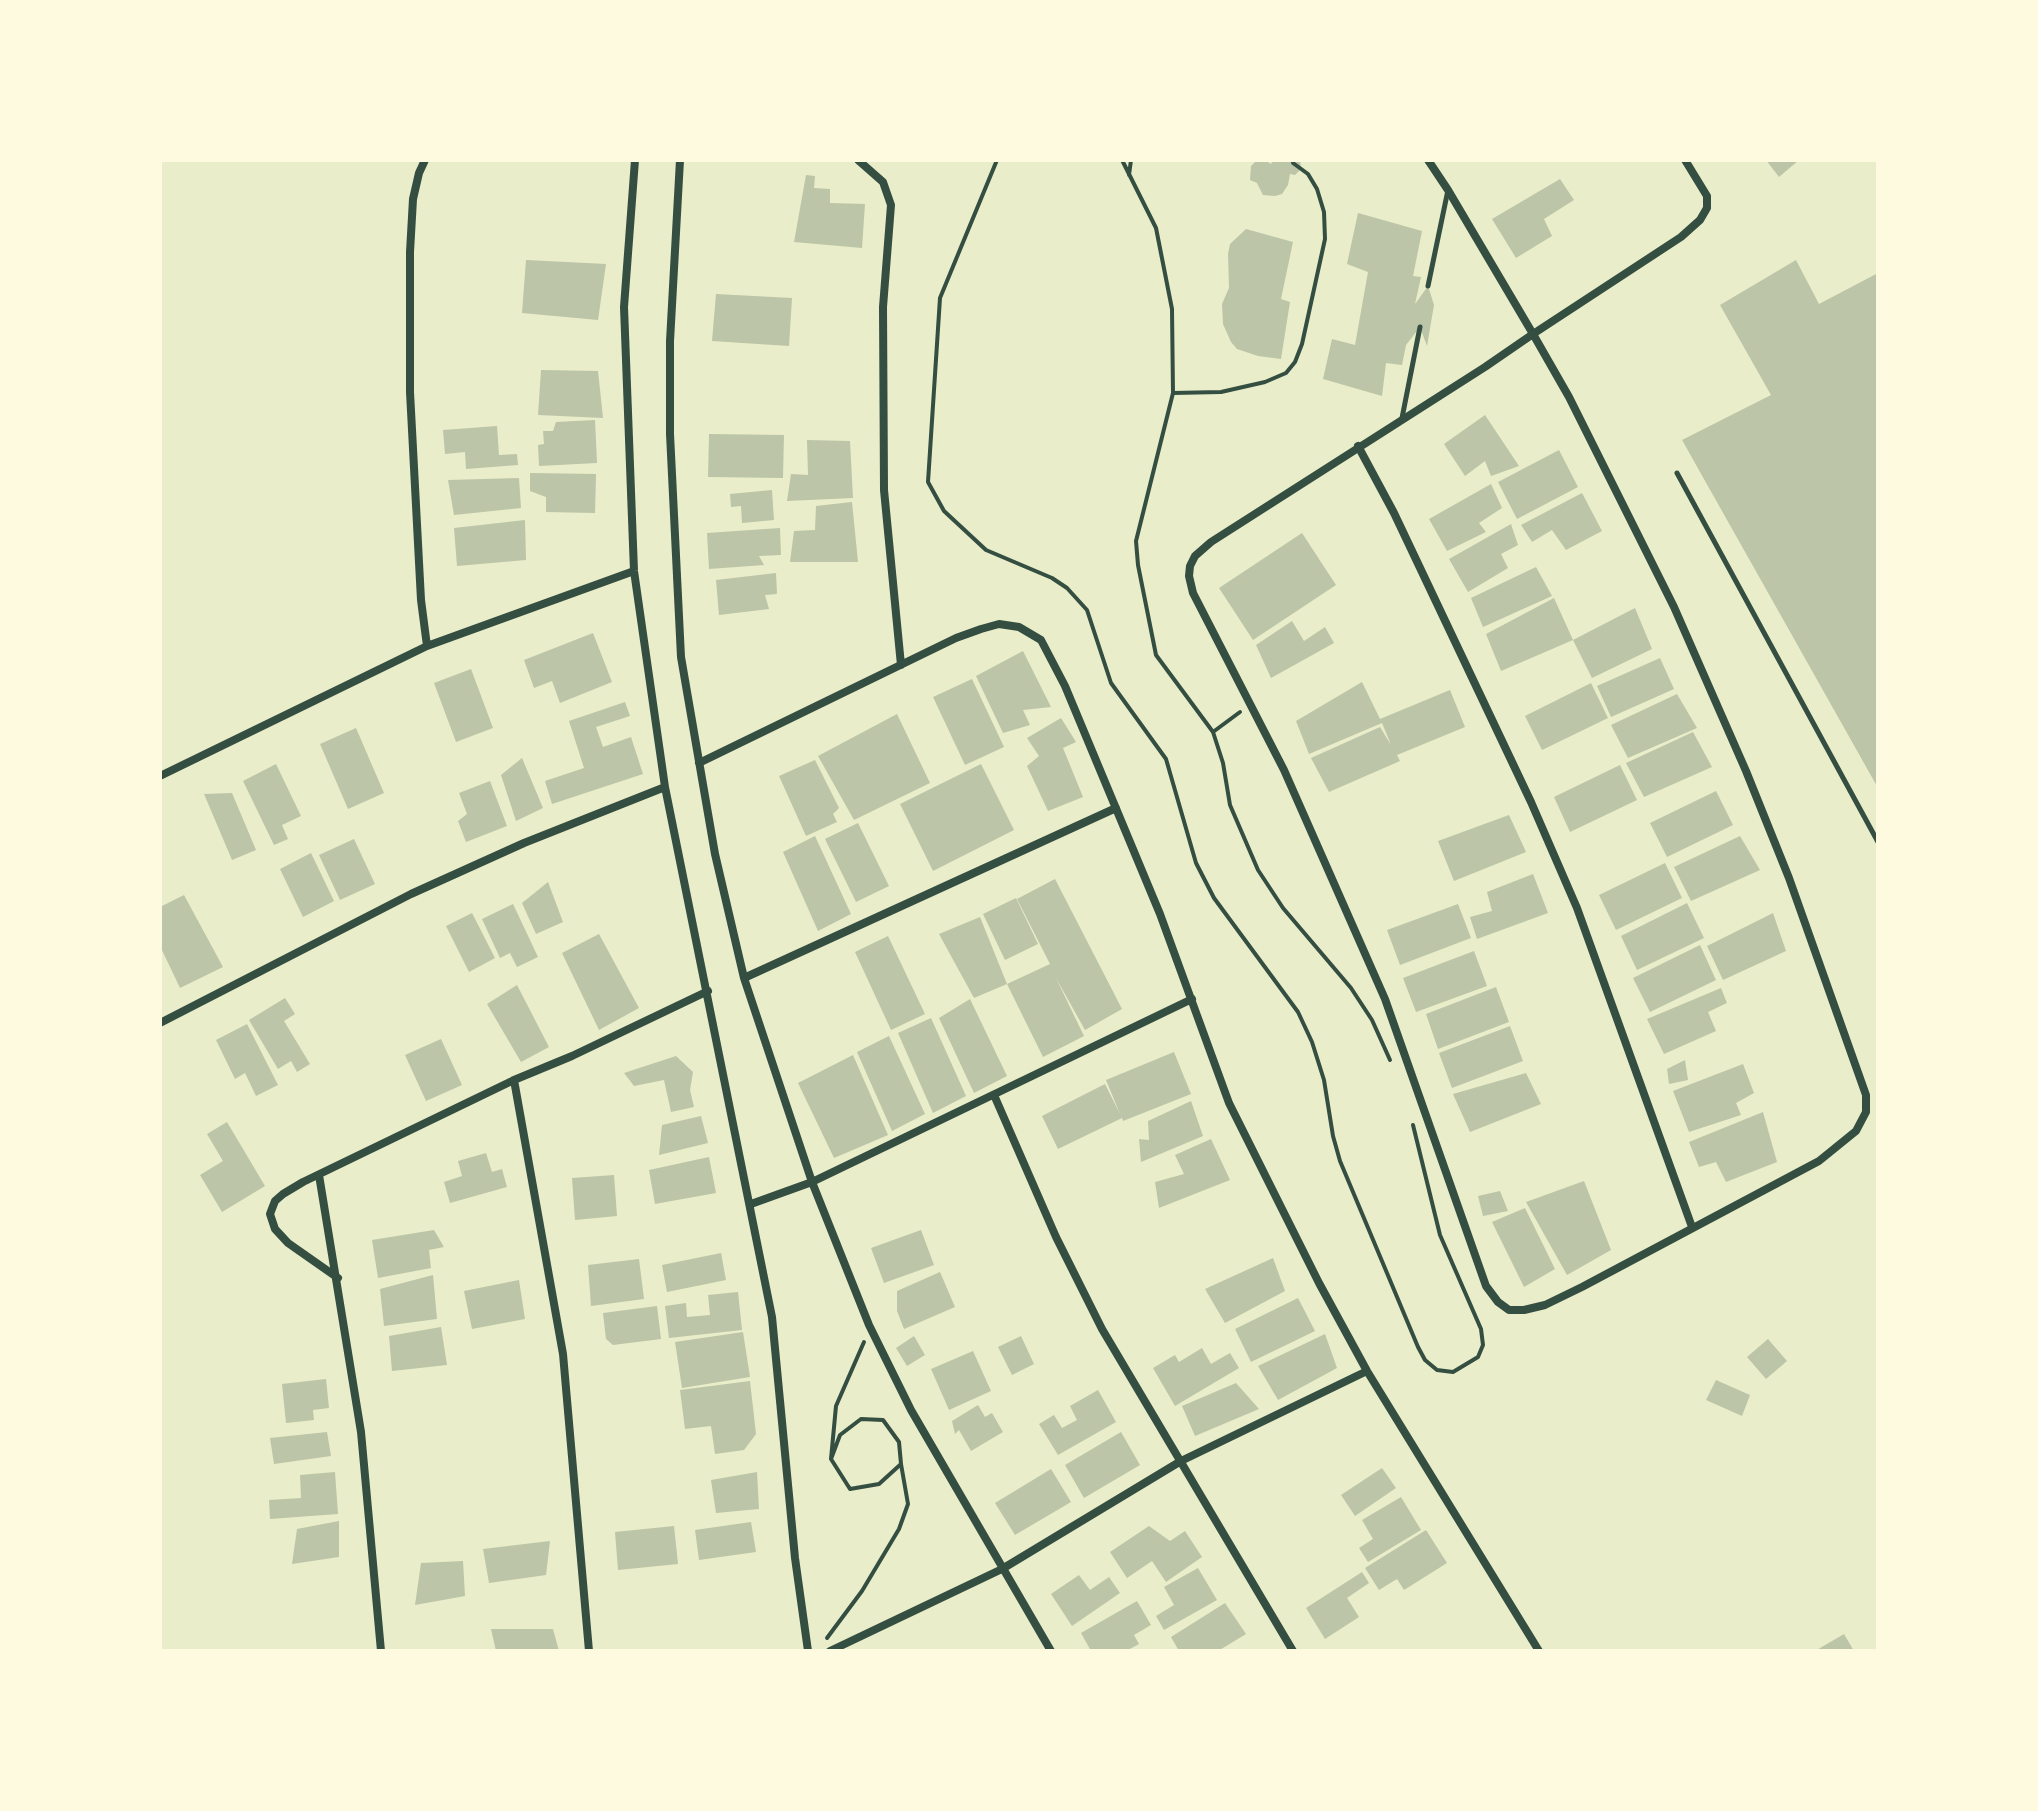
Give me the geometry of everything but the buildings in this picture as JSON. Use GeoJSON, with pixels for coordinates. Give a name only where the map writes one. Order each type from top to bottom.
{"type":"FeatureCollection","features":[{"type":"Feature","properties":{"kind":"street"},"geometry":{"type":"LineString","coordinates":[[425,160],[413,199],[410,392],[421,600],[427,646]]}},
{"type":"Feature","properties":{"kind":"street"},"geometry":{"type":"LineString","coordinates":[[635,160],[624,307],[634,571],[665,787],[772,1317],[795,1558],[808,1651]]}},
{"type":"Feature","properties":{"kind":"street"},"geometry":{"type":"LineString","coordinates":[[680,160],[670,341],[670,434],[681,657],[715,854],[744,978],[812,1182],[869,1325],[911,1410],[1051,1651]]}},
{"type":"Feature","properties":{"kind":"street"},"geometry":{"type":"LineString","coordinates":[[858,160],[883,182],[891,205],[883,307],[884,490],[901,665]]}},
{"type":"Feature","properties":{"kind":"street"},"geometry":{"type":"LineString","coordinates":[[1428,160],[1448,190],[1533,334],[1569,397],[1667,594],[1746,771],[1789,878],[1862,1078],[1866,1112],[1856,1131],[1819,1161],[1545,1305],[1524,1310],[1509,1310],[1498,1302],[1486,1286],[1385,999],[1310,826],[1193,593],[1190,566],[1195,556],[1211,542],[1533,334],[1681,237],[1700,220],[1707,208],[1707,196],[1685,160]]}},
{"type":"Feature","properties":{"kind":"street"},"geometry":{"type":"LineString","coordinates":[[1358,446],[1394,513],[1537,815],[1577,908],[1692,1227]]}},
{"type":"Feature","properties":{"kind":"street"},"geometry":{"type":"LineString","coordinates":[[160,776],[427,646],[634,571]]}},
{"type":"Feature","properties":{"kind":"street"},"geometry":{"type":"LineString","coordinates":[[699,763],[956,638],[999,624],[1030,631],[1041,640],[1056,667],[1116,808],[1192,999],[1229,1103],[1367,1371],[1539,1651]]}},
{"type":"Feature","properties":{"kind":"street"},"geometry":{"type":"LineString","coordinates":[[160,1023],[411,894],[524,843],[665,787]]}},
{"type":"Feature","properties":{"kind":"street"},"geometry":{"type":"LineString","coordinates":[[744,978],[1116,808]]}},
{"type":"Feature","properties":{"kind":"street"},"geometry":{"type":"LineString","coordinates":[[338,1278],[288,1243],[275,1229],[270,1214],[275,1201],[283,1194],[514,1080],[585,1051],[708,991]]}},
{"type":"Feature","properties":{"kind":"street"},"geometry":{"type":"LineString","coordinates":[[751,1204],[812,1182],[1192,999]]}},
{"type":"Feature","properties":{"kind":"street"},"geometry":{"type":"LineString","coordinates":[[514,1080],[563,1354],[589,1651]]}},
{"type":"Feature","properties":{"kind":"street"},"geometry":{"type":"LineString","coordinates":[[994,1095],[1056,1237],[1102,1329],[1293,1651]]}},
{"type":"Feature","properties":{"kind":"street"},"geometry":{"type":"LineString","coordinates":[[319,1175],[361,1432],[381,1651]]}},
{"type":"Feature","properties":{"kind":"street"},"geometry":{"type":"LineString","coordinates":[[830,1651],[1002,1569],[1181,1461],[1367,1371]]}},
{"type":"Feature","properties":{"kind":"lane"},"geometry":{"type":"LineString","coordinates":[[1428,286],[1448,190]]}},
{"type":"Feature","properties":{"kind":"lane"},"geometry":{"type":"LineString","coordinates":[[1402,418],[1420,327]]}},
{"type":"Feature","properties":{"kind":"lane"},"geometry":{"type":"LineString","coordinates":[[1677,473],[1878,842]]}},
{"type":"Feature","properties":{"kind":"path"},"geometry":{"type":"LineString","coordinates":[[997,160],[940,298],[928,482],[944,511],[986,550],[1052,578],[1067,588],[1087,610],[1111,683],[1166,759],[1196,863],[1214,898],[1298,1012],[1312,1042],[1324,1080],[1340,1161],[1418,1347],[1425,1360],[1437,1370],[1453,1372],[1478,1357],[1483,1345],[1481,1329],[1440,1235],[1410,1115]]}},
{"type":"Feature","properties":{"kind":"path"},"geometry":{"type":"LineString","coordinates":[[1122,160],[1156,228],[1172,309],[1173,393],[1136,541],[1156,655],[1213,732],[1223,763],[1230,805],[1258,870],[1283,908],[1351,988],[1372,1020],[1390,1061]]}},
{"type":"Feature","properties":{"kind":"path"},"geometry":{"type":"LineString","coordinates":[[1129,178],[1131,160]]}},
{"type":"Feature","properties":{"kind":"path"},"geometry":{"type":"LineString","coordinates":[[1173,393],[1221,392],[1265,382],[1286,373],[1295,362],[1302,344],[1325,239],[1324,212],[1317,189],[1308,174],[1293,163]]}},
{"type":"Feature","properties":{"kind":"path"},"geometry":{"type":"LineString","coordinates":[[1213,732],[1251,704]]}},
{"type":"Feature","properties":{"kind":"path"},"geometry":{"type":"LineString","coordinates":[[869,1325],[836,1406],[831,1459],[850,1489],[879,1484],[901,1464]]}},
{"type":"Feature","properties":{"kind":"path"},"geometry":{"type":"LineString","coordinates":[[826,1638],[870,1578],[899,1529],[908,1504],[899,1442],[883,1420],[861,1419],[840,1435],[831,1459]]}}]}
